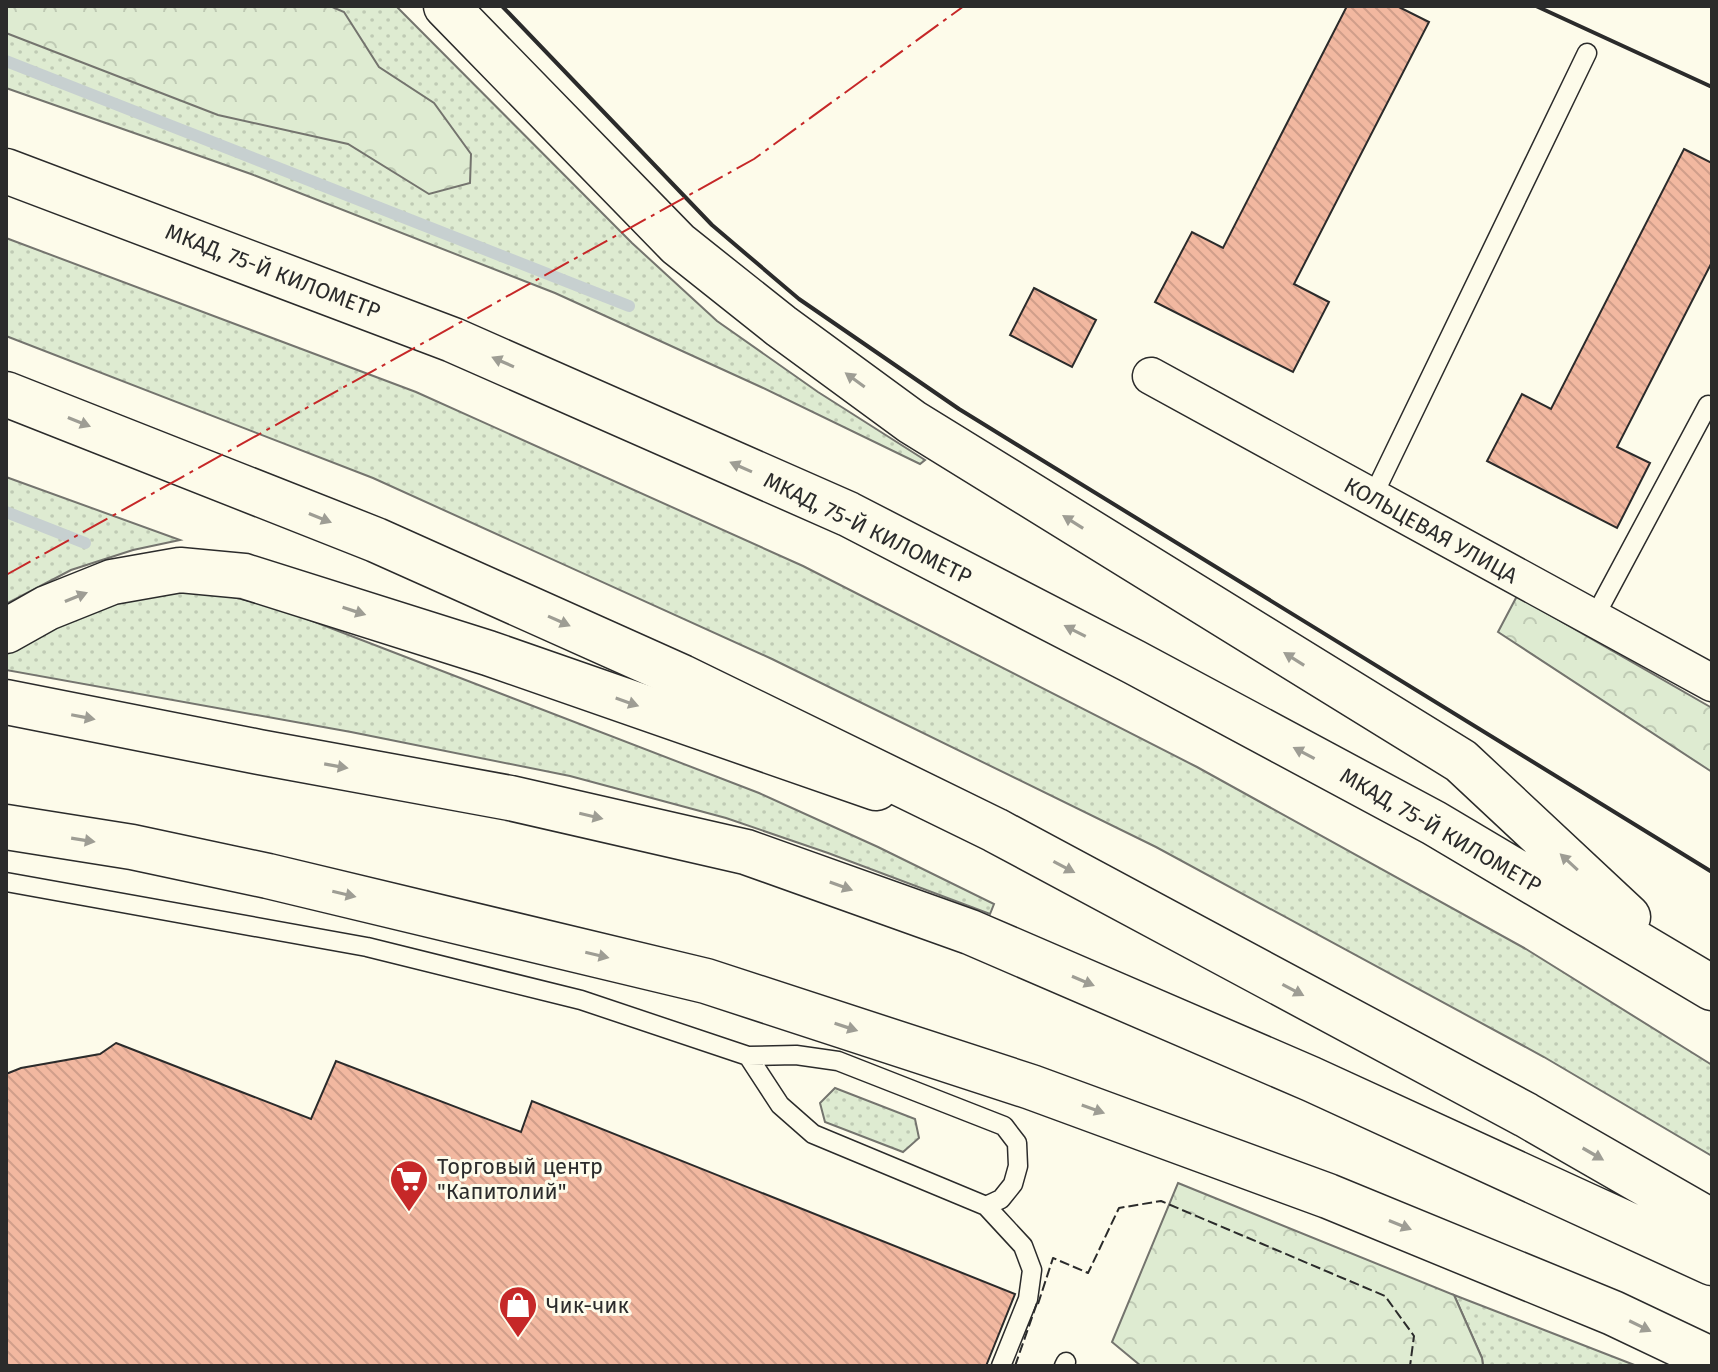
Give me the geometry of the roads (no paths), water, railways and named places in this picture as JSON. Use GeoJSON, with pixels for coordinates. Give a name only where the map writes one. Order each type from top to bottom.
{"type":"FeatureCollection","features":[{"type":"Feature","properties":{"kind":"main road"},"geometry":{"type":"LineString","coordinates":[[446,6],[678,244],[781,326],[912,422],[1461,761],[1700,981]]}},
{"type":"Feature","properties":{"kind":"main road","name":"МКАД, 75-Й КИЛОМЕТР"},"geometry":{"type":"LineString","coordinates":[[6,171],[453,340],[848,514],[1134,662],[1434,823],[1700,981]]}},
{"type":"Feature","properties":{"kind":"main road"},"geometry":{"type":"LineString","coordinates":[[6,394],[391,546],[682,677],[995,830],[1526,1115],[1712,1222]]}},
{"type":"Feature","properties":{"kind":"main road"},"geometry":{"type":"LineString","coordinates":[[6,631],[47,608],[112,582],[180,570],[244,576],[488,653],[995,830]]}},
{"type":"Feature","properties":{"kind":"main road"},"geometry":{"type":"LineString","coordinates":[[6,702],[510,798],[746,852],[984,938],[1311,1079],[1712,1263]]}},
{"type":"Feature","properties":{"kind":"main road"},"geometry":{"type":"LineString","coordinates":[[6,827],[132,847],[268,876],[706,981],[1031,1087],[1328,1196],[1613,1313],[1712,1360]]}},
{"type":"Feature","properties":{"kind":"street","name":"КОЛЬЦЕВАЯ УЛИЦА"},"geometry":{"type":"LineString","coordinates":[[1151,376],[1712,683]]}},
{"type":"Feature","properties":{"kind":"lane"},"geometry":{"type":"LineString","coordinates":[[1372,498],[1587,53]]}},
{"type":"Feature","properties":{"kind":"lane"},"geometry":{"type":"LineString","coordinates":[[1594,618],[1708,405],[1712,407]]}},
{"type":"Feature","properties":{"kind":"lane"},"geometry":{"type":"LineString","coordinates":[[6,882],[367,947],[581,1000],[748,1056],[796,1055],[838,1061],[1004,1126],[1017,1143],[1018,1166],[1013,1184],[1001,1199],[986,1206]]}},
{"type":"Feature","properties":{"kind":"lane"},"geometry":{"type":"LineString","coordinates":[[748,1056],[780,1105],[813,1134],[986,1206],[1023,1246],[1032,1270],[1028,1299],[1001,1366]]}},
{"type":"Feature","properties":{"kind":"waterway"},"geometry":{"type":"LineString","coordinates":[[6,61],[629,306]]}},
{"type":"Feature","properties":{"kind":"waterway"},"geometry":{"type":"LineString","coordinates":[[6,512],[85,543]]}},
{"type":"Feature","properties":{"kind":"place","name":"Торговый центр \"Капитолий\""},"geometry":{"type":"Point","coordinates":[409,1213]}},
{"type":"Feature","properties":{"kind":"place","name":"Чик-чик"},"geometry":{"type":"Point","coordinates":[518,1339]}}]}
